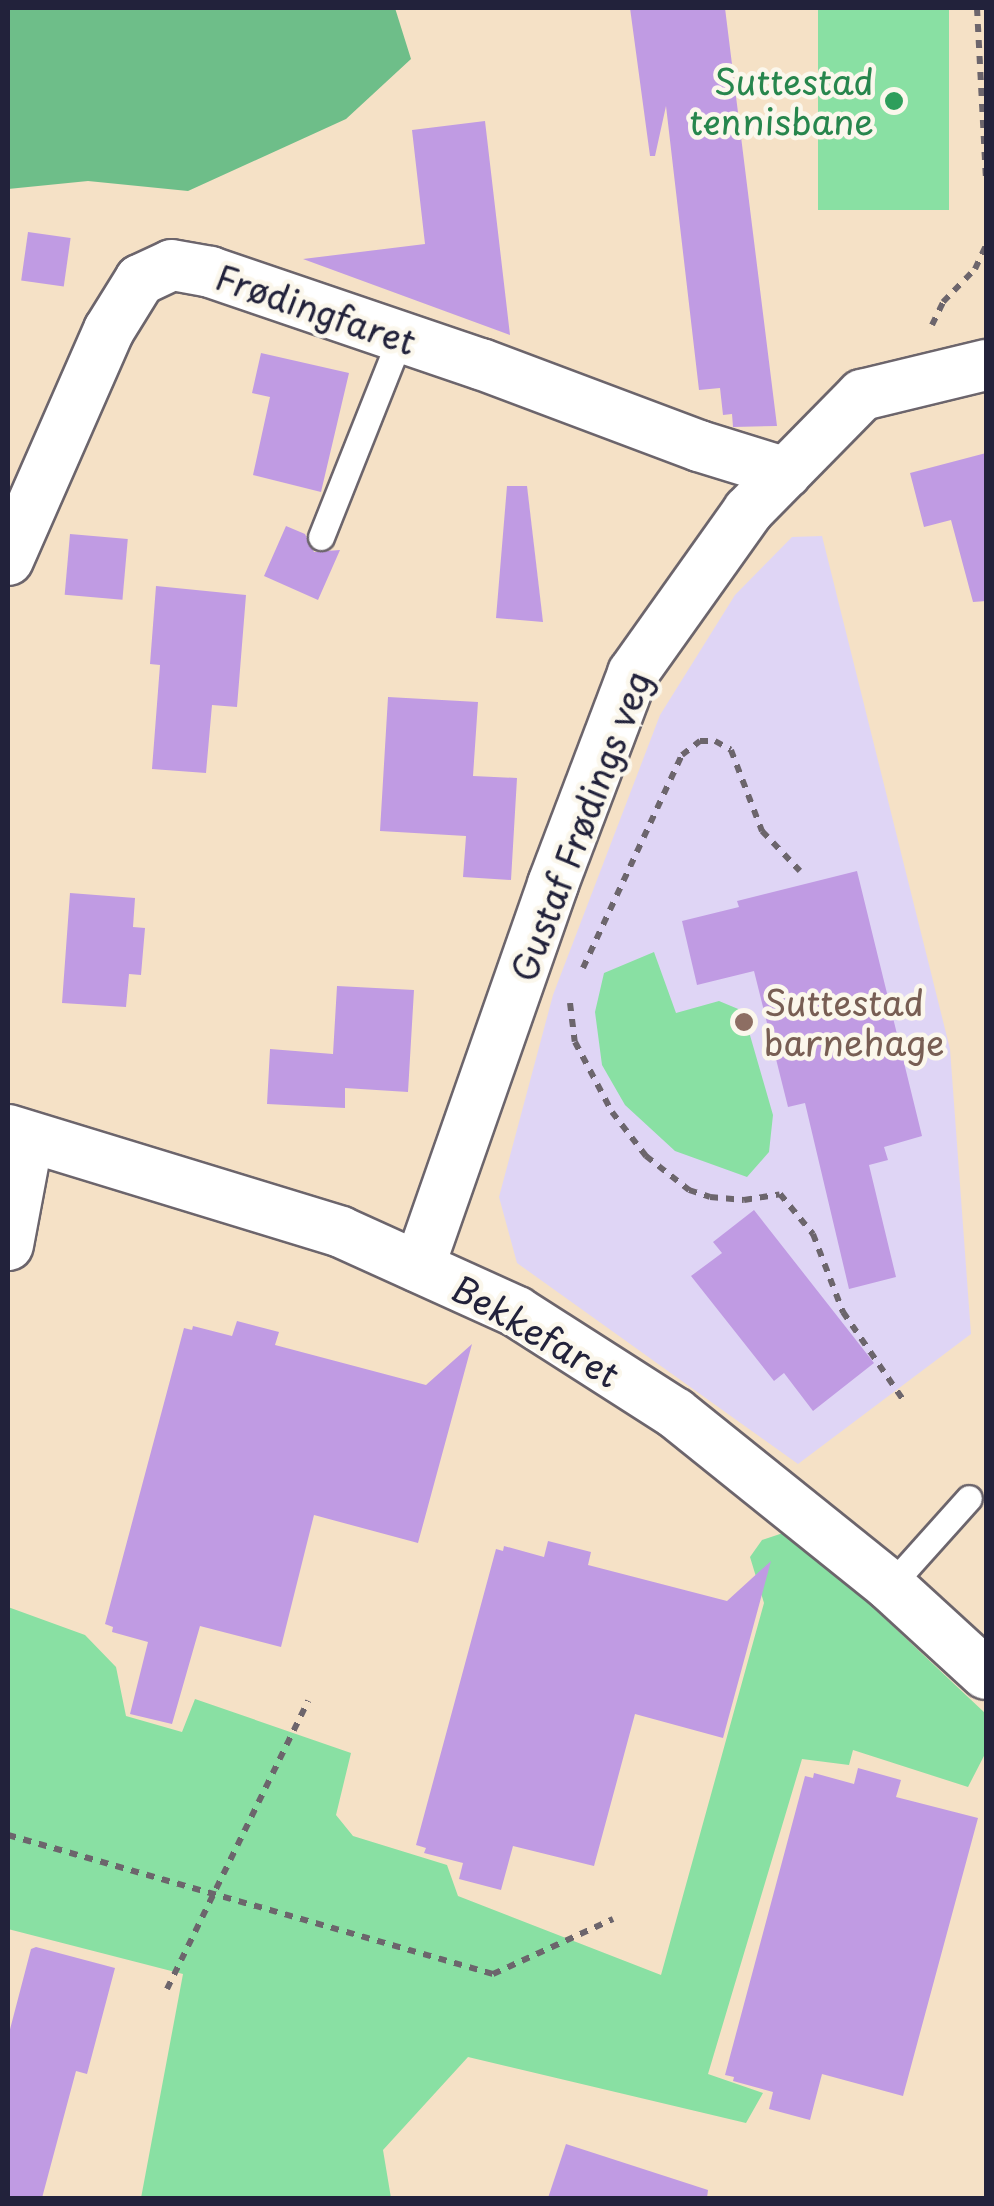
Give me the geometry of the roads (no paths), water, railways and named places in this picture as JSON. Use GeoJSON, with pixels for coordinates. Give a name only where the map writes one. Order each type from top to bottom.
{"type":"FeatureCollection","features":[{"type":"Feature","properties":{"kind":"street","name":"Frødingfaret"},"geometry":{"type":"LineString","coordinates":[[8,560],[109,330],[140,280],[172,265],[210,272],[786,473]]}},
{"type":"Feature","properties":{"kind":"street","name":"Gustaf Frødings veg"},"geometry":{"type":"LineString","coordinates":[[418,1267],[553,884],[634,673],[748,512],[862,395],[986,365]]}},
{"type":"Feature","properties":{"kind":"street","name":"Bekkefaret"},"geometry":{"type":"LineString","coordinates":[[18,1134],[341,1232],[517,1312],[675,1414],[890,1586],[986,1674]]}},
{"type":"Feature","properties":{"kind":"street"},"geometry":{"type":"LineString","coordinates":[[8,1245],[18,1134]]}},
{"type":"Feature","properties":{"kind":"lane"},"geometry":{"type":"LineString","coordinates":[[320,537],[400,338]]}},
{"type":"Feature","properties":{"kind":"lane"},"geometry":{"type":"LineString","coordinates":[[890,1586],[969,1498]]}},
{"type":"Feature","properties":{"kind":"place","name":"Suttestad tennisbane"},"geometry":{"type":"Point","coordinates":[894,101]}},
{"type":"Feature","properties":{"kind":"place","name":"Suttestad barnehage"},"geometry":{"type":"Point","coordinates":[744,1022]}}]}
